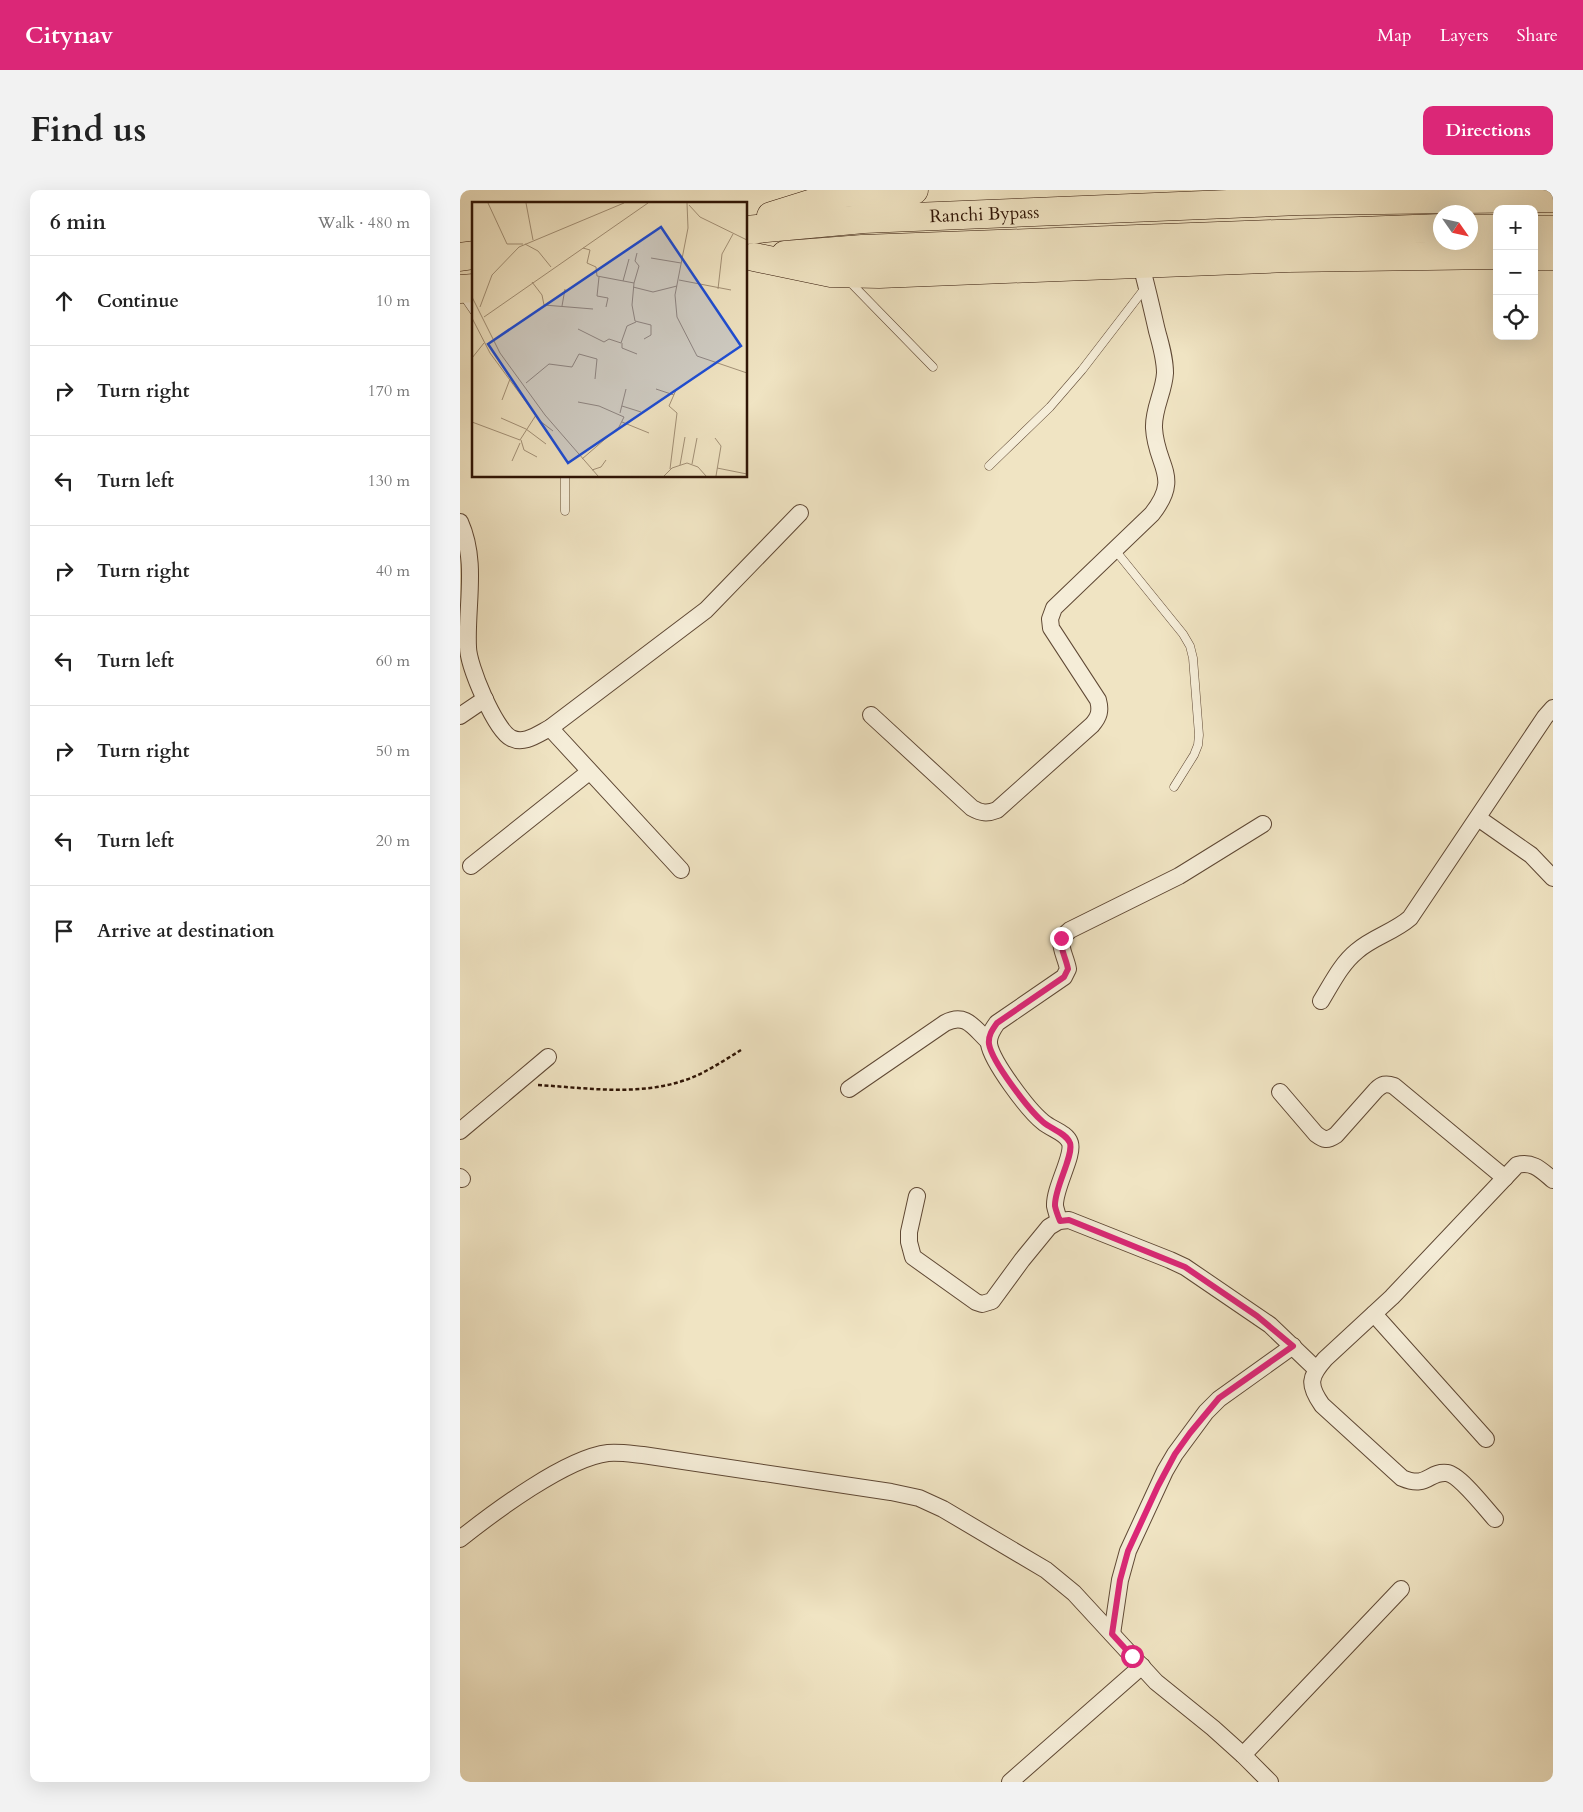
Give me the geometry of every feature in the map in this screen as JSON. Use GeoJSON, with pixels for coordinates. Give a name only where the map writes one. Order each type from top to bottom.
{"type":"FeatureCollection","features":[{"type":"Feature","properties":{"kind":"highway"},"geometry":{"type":"LineString","coordinates":[[748,223],[844,193],[914,190]]}},
{"type":"Feature","properties":{"kind":"highway","name":"Ranchi Bypass"},"geometry":{"type":"LineString","coordinates":[[748,230],[864,219],[1280,202],[1553,198]]}},
{"type":"Feature","properties":{"kind":"highway","name":"Ranchi Bypass"},"geometry":{"type":"LineString","coordinates":[[750,258],[862,249],[1433,228]]}},
{"type":"Feature","properties":{"kind":"highway"},"geometry":{"type":"LineString","coordinates":[[1478,229],[1493,229]]}},
{"type":"Feature","properties":{"kind":"highway"},"geometry":{"type":"LineString","coordinates":[[1538,230],[1553,230]]}},
{"type":"Feature","properties":{"kind":"highway"},"geometry":{"type":"LineString","coordinates":[[750,258],[831,274],[1144,275],[1288,258],[1493,255]]}},
{"type":"Feature","properties":{"kind":"highway"},"geometry":{"type":"LineString","coordinates":[[1538,256],[1553,256]]}},
{"type":"Feature","properties":{"kind":"street"},"geometry":{"type":"LineString","coordinates":[[871,715],[972,808],[980,812],[990,813],[997,810],[1098,718],[1101,709],[1098,700],[1051,628],[1050,619],[1054,608],[1152,514],[1162,502],[1166,490],[1166,477],[1154,429],[1155,414],[1164,382],[1164,357],[1144,275]]}},
{"type":"Feature","properties":{"kind":"street"},"geometry":{"type":"LineString","coordinates":[[460,522],[470,558],[464,650],[476,681],[502,731],[511,739],[522,740],[533,738],[550,728],[706,610],[800,513]]}},
{"type":"Feature","properties":{"kind":"street"},"geometry":{"type":"LineString","coordinates":[[460,716],[485,699]]}},
{"type":"Feature","properties":{"kind":"street"},"geometry":{"type":"LineString","coordinates":[[1321,1001],[1338,973],[1358,950],[1400,927],[1410,918],[1545,717],[1553,708]]}},
{"type":"Feature","properties":{"kind":"street"},"geometry":{"type":"LineString","coordinates":[[550,728],[680,870]]}},
{"type":"Feature","properties":{"kind":"street"},"geometry":{"type":"LineString","coordinates":[[471,866],[590,772]]}},
{"type":"Feature","properties":{"kind":"street"},"geometry":{"type":"LineString","coordinates":[[1478,818],[1531,855],[1553,878]]}},
{"type":"Feature","properties":{"kind":"street"},"geometry":{"type":"LineString","coordinates":[[988,1042],[990,1032],[997,1023],[1064,977],[1068,969],[1060,946],[1061,938],[1070,930],[1180,876],[1263,824]]}},
{"type":"Feature","properties":{"kind":"street"},"geometry":{"type":"LineString","coordinates":[[849,1089],[945,1023],[954,1018],[962,1018],[988,1042],[997,1063],[1035,1115],[1066,1137],[1070,1143],[1070,1152],[1057,1193],[1055,1206],[1060,1221]]}},
{"type":"Feature","properties":{"kind":"street"},"geometry":{"type":"LineString","coordinates":[[460,1131],[548,1057]]}},
{"type":"Feature","properties":{"kind":"street"},"geometry":{"type":"LineString","coordinates":[[1280,1092],[1316,1134],[1323,1139],[1329,1140],[1336,1135],[1381,1085],[1387,1083],[1394,1086],[1505,1178]]}},
{"type":"Feature","properties":{"kind":"street"},"geometry":{"type":"LineString","coordinates":[[1495,1518],[1457,1478],[1449,1474],[1440,1474],[1421,1482],[1412,1482],[1402,1478],[1322,1405],[1314,1393],[1311,1382],[1316,1369],[1398,1292],[1517,1165],[1527,1162],[1553,1180]]}},
{"type":"Feature","properties":{"kind":"street"},"geometry":{"type":"LineString","coordinates":[[917,1196],[909,1232],[910,1249],[913,1257],[976,1302],[982,1304],[992,1300],[1049,1227],[1060,1221],[1069,1220],[1185,1267],[1257,1316],[1293,1346],[1316,1369]]}},
{"type":"Feature","properties":{"kind":"street"},"geometry":{"type":"LineString","coordinates":[[1374,1314],[1486,1439]]}},
{"type":"Feature","properties":{"kind":"street"},"geometry":{"type":"LineString","coordinates":[[1112,1634],[1120,1580],[1128,1551],[1161,1479],[1175,1454],[1219,1398],[1293,1346]]}},
{"type":"Feature","properties":{"kind":"street"},"geometry":{"type":"LineString","coordinates":[[460,1539],[507,1505],[564,1469],[607,1453],[643,1455],[890,1492],[929,1502],[988,1535],[1053,1576],[1074,1594],[1156,1682],[1244,1754],[1270,1782]]}},
{"type":"Feature","properties":{"kind":"street"},"geometry":{"type":"LineString","coordinates":[[1244,1754],[1400,1589]]}},
{"type":"Feature","properties":{"kind":"street"},"geometry":{"type":"LineString","coordinates":[[1010,1782],[1142,1666]]}},
{"type":"Feature","properties":{"kind":"lane"},"geometry":{"type":"LineString","coordinates":[[842,274],[933,367]]}},
{"type":"Feature","properties":{"kind":"lane"},"geometry":{"type":"LineString","coordinates":[[989,466],[1050,407],[1082,370],[1144,275]]}},
{"type":"Feature","properties":{"kind":"lane"},"geometry":{"type":"LineString","coordinates":[[460,290],[472,308]]}},
{"type":"Feature","properties":{"kind":"lane"},"geometry":{"type":"LineString","coordinates":[[565,478],[566,511]]}},
{"type":"Feature","properties":{"kind":"lane"},"geometry":{"type":"LineString","coordinates":[[1114,550],[1183,634],[1190,646],[1193,658],[1199,735],[1198,745],[1174,788]]}},
{"type":"Feature","properties":{"kind":"path"},"geometry":{"type":"LineString","coordinates":[[517,1083],[622,1090],[649,1089],[690,1078],[741,1050]]}},
{"type":"Feature","properties":{"kind":"route"},"geometry":{"type":"LineString","coordinates":[[1061,938],[1060,946],[1068,969],[1064,977],[997,1023],[990,1032],[988,1042],[997,1063],[1035,1115],[1066,1137],[1070,1143],[1070,1152],[1059,1183],[1055,1206],[1060,1221],[1069,1220],[1185,1267],[1270,1325],[1293,1346],[1219,1398],[1190,1433],[1165,1471],[1136,1530],[1120,1580],[1112,1634],[1132,1656]]}}]}
